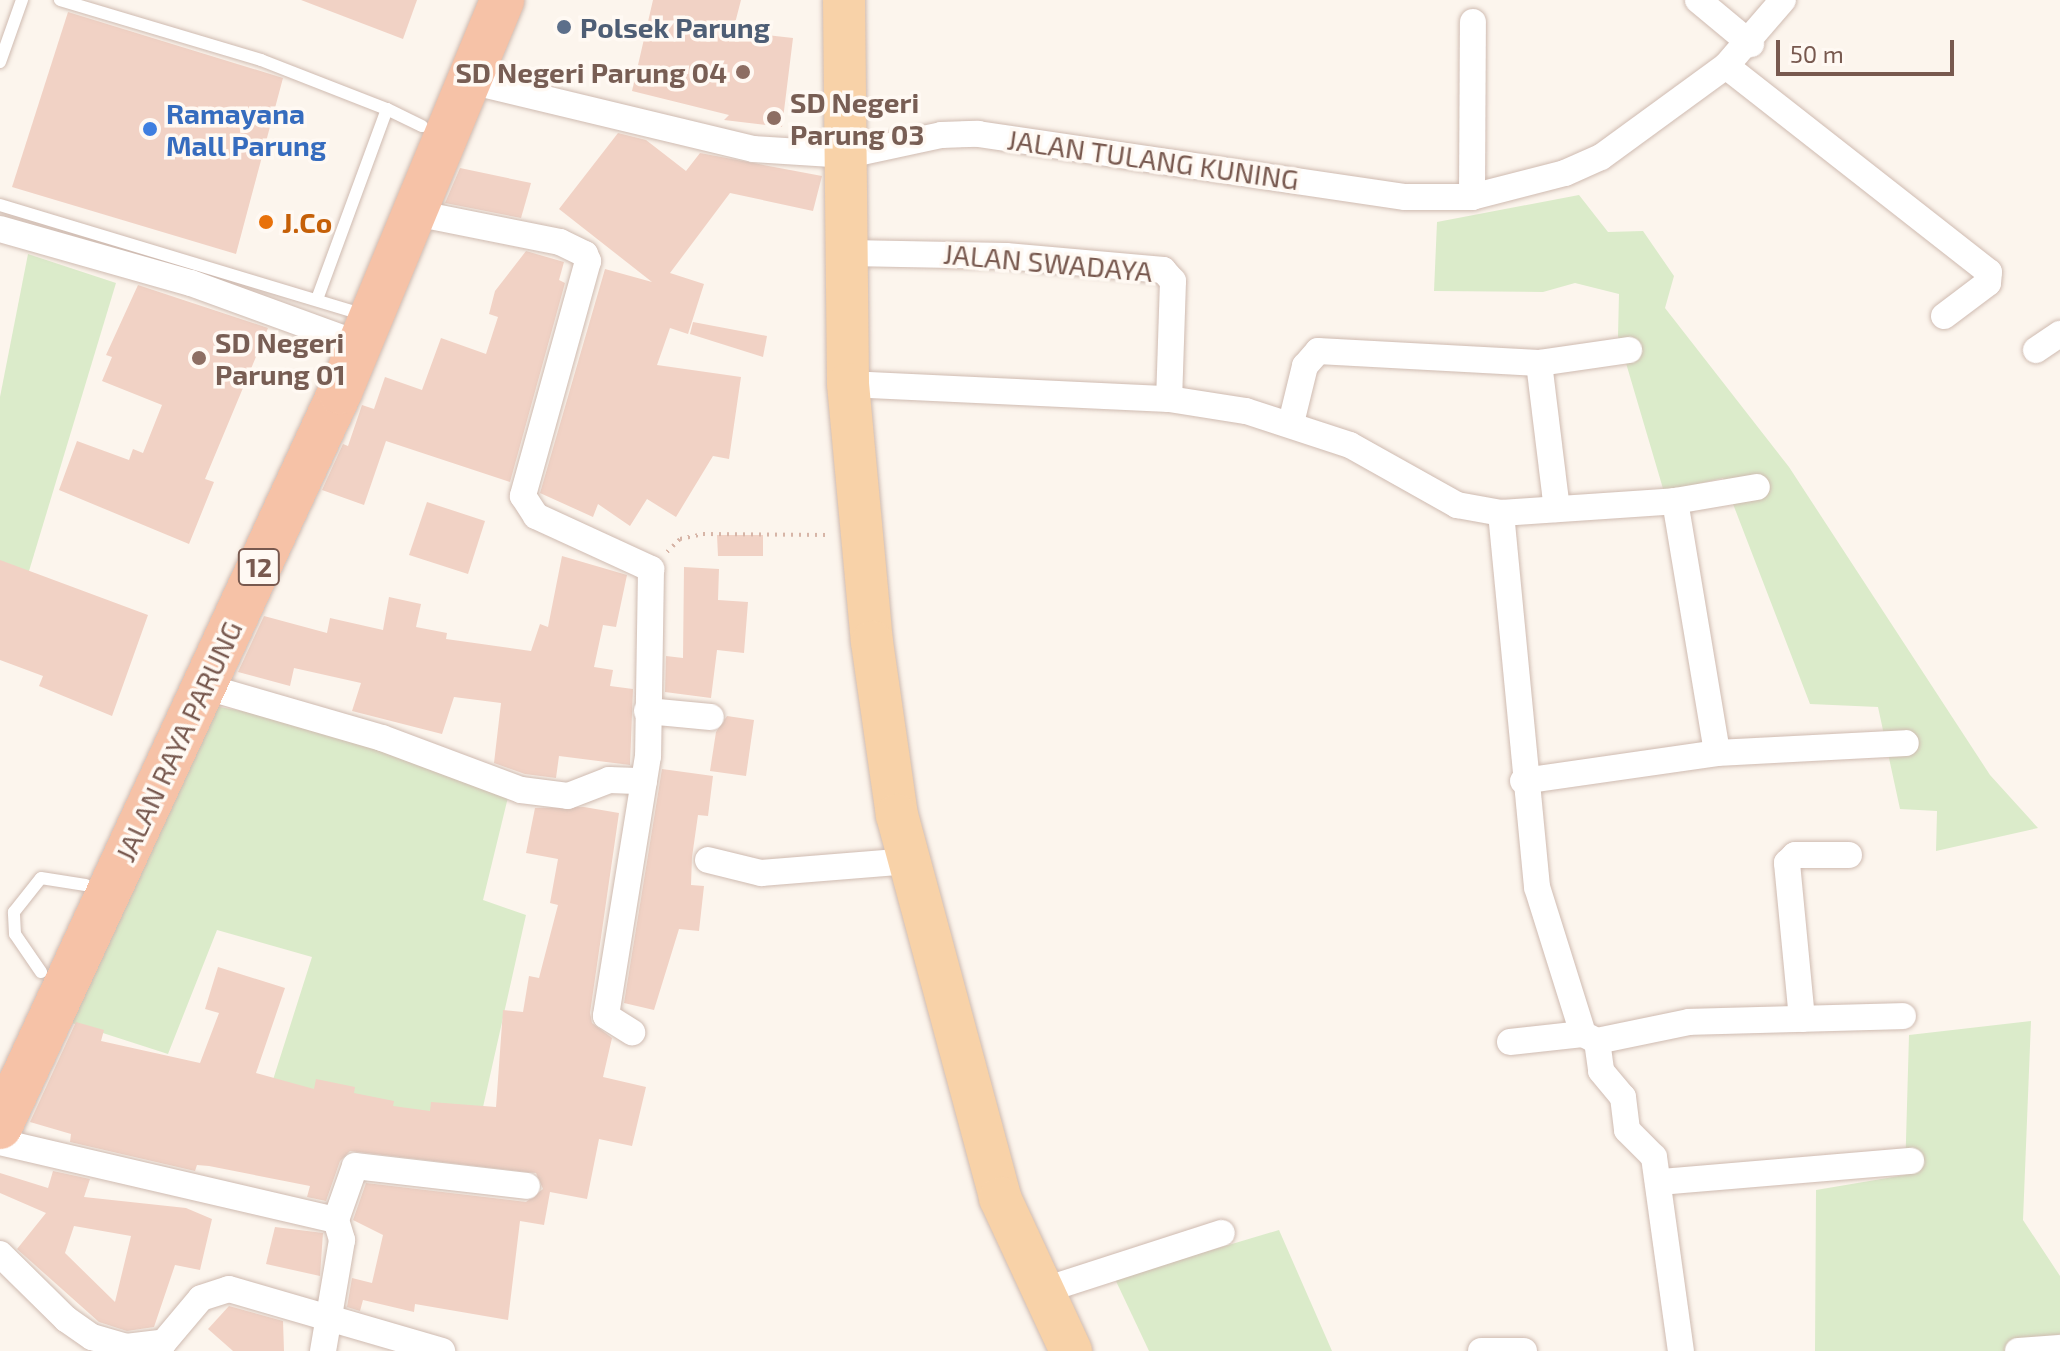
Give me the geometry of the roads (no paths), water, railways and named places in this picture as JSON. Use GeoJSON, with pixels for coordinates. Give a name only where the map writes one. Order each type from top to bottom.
{"type":"FeatureCollection","features":[{"type":"Feature","properties":{"kind":"highway","name":"JALAN RAYA PARUNG"},"geometry":{"type":"LineString","coordinates":[[0,1127],[203,686],[344,320],[404,118],[476,0]]}},
{"type":"Feature","properties":{"kind":"highway","name":"JALAN RAYA PARUNG"},"geometry":{"type":"LineString","coordinates":[[0,1061],[85,885],[344,320],[410,212],[502,0]]}},
{"type":"Feature","properties":{"kind":"main road"},"geometry":{"type":"LineString","coordinates":[[844,0],[848,384],[882,717],[910,861],[963,1080],[1000,1198],[1039,1292],[1071,1351]]}},
{"type":"Feature","properties":{"kind":"street"},"geometry":{"type":"LineString","coordinates":[[1698,0],[1751,44]]}},
{"type":"Feature","properties":{"kind":"street","name":"JALAN TULANG KUNING"},"geometry":{"type":"LineString","coordinates":[[466,80],[753,149],[848,155],[941,135],[978,134],[1405,197],[1472,197],[1565,173],[1601,157],[1726,66],[1751,44],[1783,0]]}},
{"type":"Feature","properties":{"kind":"street"},"geometry":{"type":"LineString","coordinates":[[1472,197],[1473,22]]}},
{"type":"Feature","properties":{"kind":"street"},"geometry":{"type":"LineString","coordinates":[[1726,66],[1989,272],[1988,283],[1944,316]]}},
{"type":"Feature","properties":{"kind":"street"},"geometry":{"type":"LineString","coordinates":[[410,212],[560,242],[585,254],[586,273],[541,412],[523,496],[536,516],[651,569],[644,781],[606,1016],[632,1032]]}},
{"type":"Feature","properties":{"kind":"street"},"geometry":{"type":"LineString","coordinates":[[0,229],[191,283],[344,320]]}},
{"type":"Feature","properties":{"kind":"street","name":"JALAN SWADAYA"},"geometry":{"type":"LineString","coordinates":[[849,253],[991,255],[1163,270],[1173,281],[1169,399]]}},
{"type":"Feature","properties":{"kind":"street"},"geometry":{"type":"LineString","coordinates":[[2036,350],[2060,334]]}},
{"type":"Feature","properties":{"kind":"street"},"geometry":{"type":"LineString","coordinates":[[1291,423],[1305,366],[1318,351],[1539,363],[1629,350]]}},
{"type":"Feature","properties":{"kind":"street"},"geometry":{"type":"LineString","coordinates":[[1539,363],[1557,509]]}},
{"type":"Feature","properties":{"kind":"street"},"geometry":{"type":"LineString","coordinates":[[848,384],[1169,399],[1291,423],[1350,445],[1457,505],[1501,513],[1675,501],[1757,487]]}},
{"type":"Feature","properties":{"kind":"street"},"geometry":{"type":"LineString","coordinates":[[1675,501],[1717,753]]}},
{"type":"Feature","properties":{"kind":"street"},"geometry":{"type":"LineString","coordinates":[[1501,513],[1523,781],[1537,887],[1601,1071],[1623,1097],[1627,1130],[1651,1149],[1660,1182],[1681,1351]]}},
{"type":"Feature","properties":{"kind":"street"},"geometry":{"type":"LineString","coordinates":[[203,686],[382,738],[521,790],[568,796],[609,780],[644,781]]}},
{"type":"Feature","properties":{"kind":"street"},"geometry":{"type":"LineString","coordinates":[[647,711],[711,717]]}},
{"type":"Feature","properties":{"kind":"street"},"geometry":{"type":"LineString","coordinates":[[1523,781],[1717,753],[1906,743]]}},
{"type":"Feature","properties":{"kind":"street"},"geometry":{"type":"LineString","coordinates":[[1802,1019],[1787,863],[1795,855],[1849,855]]}},
{"type":"Feature","properties":{"kind":"street"},"geometry":{"type":"LineString","coordinates":[[708,860],[761,873],[910,861]]}},
{"type":"Feature","properties":{"kind":"street"},"geometry":{"type":"LineString","coordinates":[[1510,1042],[1590,1038],[1689,1022],[1903,1016]]}},
{"type":"Feature","properties":{"kind":"street"},"geometry":{"type":"LineString","coordinates":[[0,1142],[336,1220]]}},
{"type":"Feature","properties":{"kind":"street"},"geometry":{"type":"LineString","coordinates":[[1660,1182],[1911,1161]]}},
{"type":"Feature","properties":{"kind":"street"},"geometry":{"type":"LineString","coordinates":[[323,1351],[326,1319],[342,1240],[336,1220],[355,1166],[527,1186]]}},
{"type":"Feature","properties":{"kind":"street"},"geometry":{"type":"LineString","coordinates":[[1039,1292],[1222,1233]]}},
{"type":"Feature","properties":{"kind":"street"},"geometry":{"type":"LineString","coordinates":[[0,1254],[66,1319],[92,1337],[126,1347],[164,1342],[201,1298],[220,1290],[283,1301],[326,1319],[442,1351]]}},
{"type":"Feature","properties":{"kind":"street"},"geometry":{"type":"LineString","coordinates":[[2018,1351],[2060,1348]]}},
{"type":"Feature","properties":{"kind":"street"},"geometry":{"type":"LineString","coordinates":[[1481,1351],[1524,1351]]}},
{"type":"Feature","properties":{"kind":"lane"},"geometry":{"type":"LineString","coordinates":[[0,62],[3,42],[22,0]]}},
{"type":"Feature","properties":{"kind":"lane"},"geometry":{"type":"LineString","coordinates":[[60,0],[261,60],[404,118]]}},
{"type":"Feature","properties":{"kind":"lane"},"geometry":{"type":"LineString","coordinates":[[0,205],[211,270],[344,320]]}},
{"type":"Feature","properties":{"kind":"place","name":"Polsek Parung"},"geometry":{"type":"Point","coordinates":[564,27]}},
{"type":"Feature","properties":{"kind":"place","name":"SD Negeri Parung 04"},"geometry":{"type":"Point","coordinates":[743,72]}},
{"type":"Feature","properties":{"kind":"place","name":"SD Negeri Parung 03"},"geometry":{"type":"Point","coordinates":[774,118]}},
{"type":"Feature","properties":{"kind":"place","name":"Ramayana Mall Parung"},"geometry":{"type":"Point","coordinates":[150,129]}},
{"type":"Feature","properties":{"kind":"place","name":"J.Co"},"geometry":{"type":"Point","coordinates":[266,222]}},
{"type":"Feature","properties":{"kind":"place","name":"SD Negeri Parung 01"},"geometry":{"type":"Point","coordinates":[199,358]}}]}
